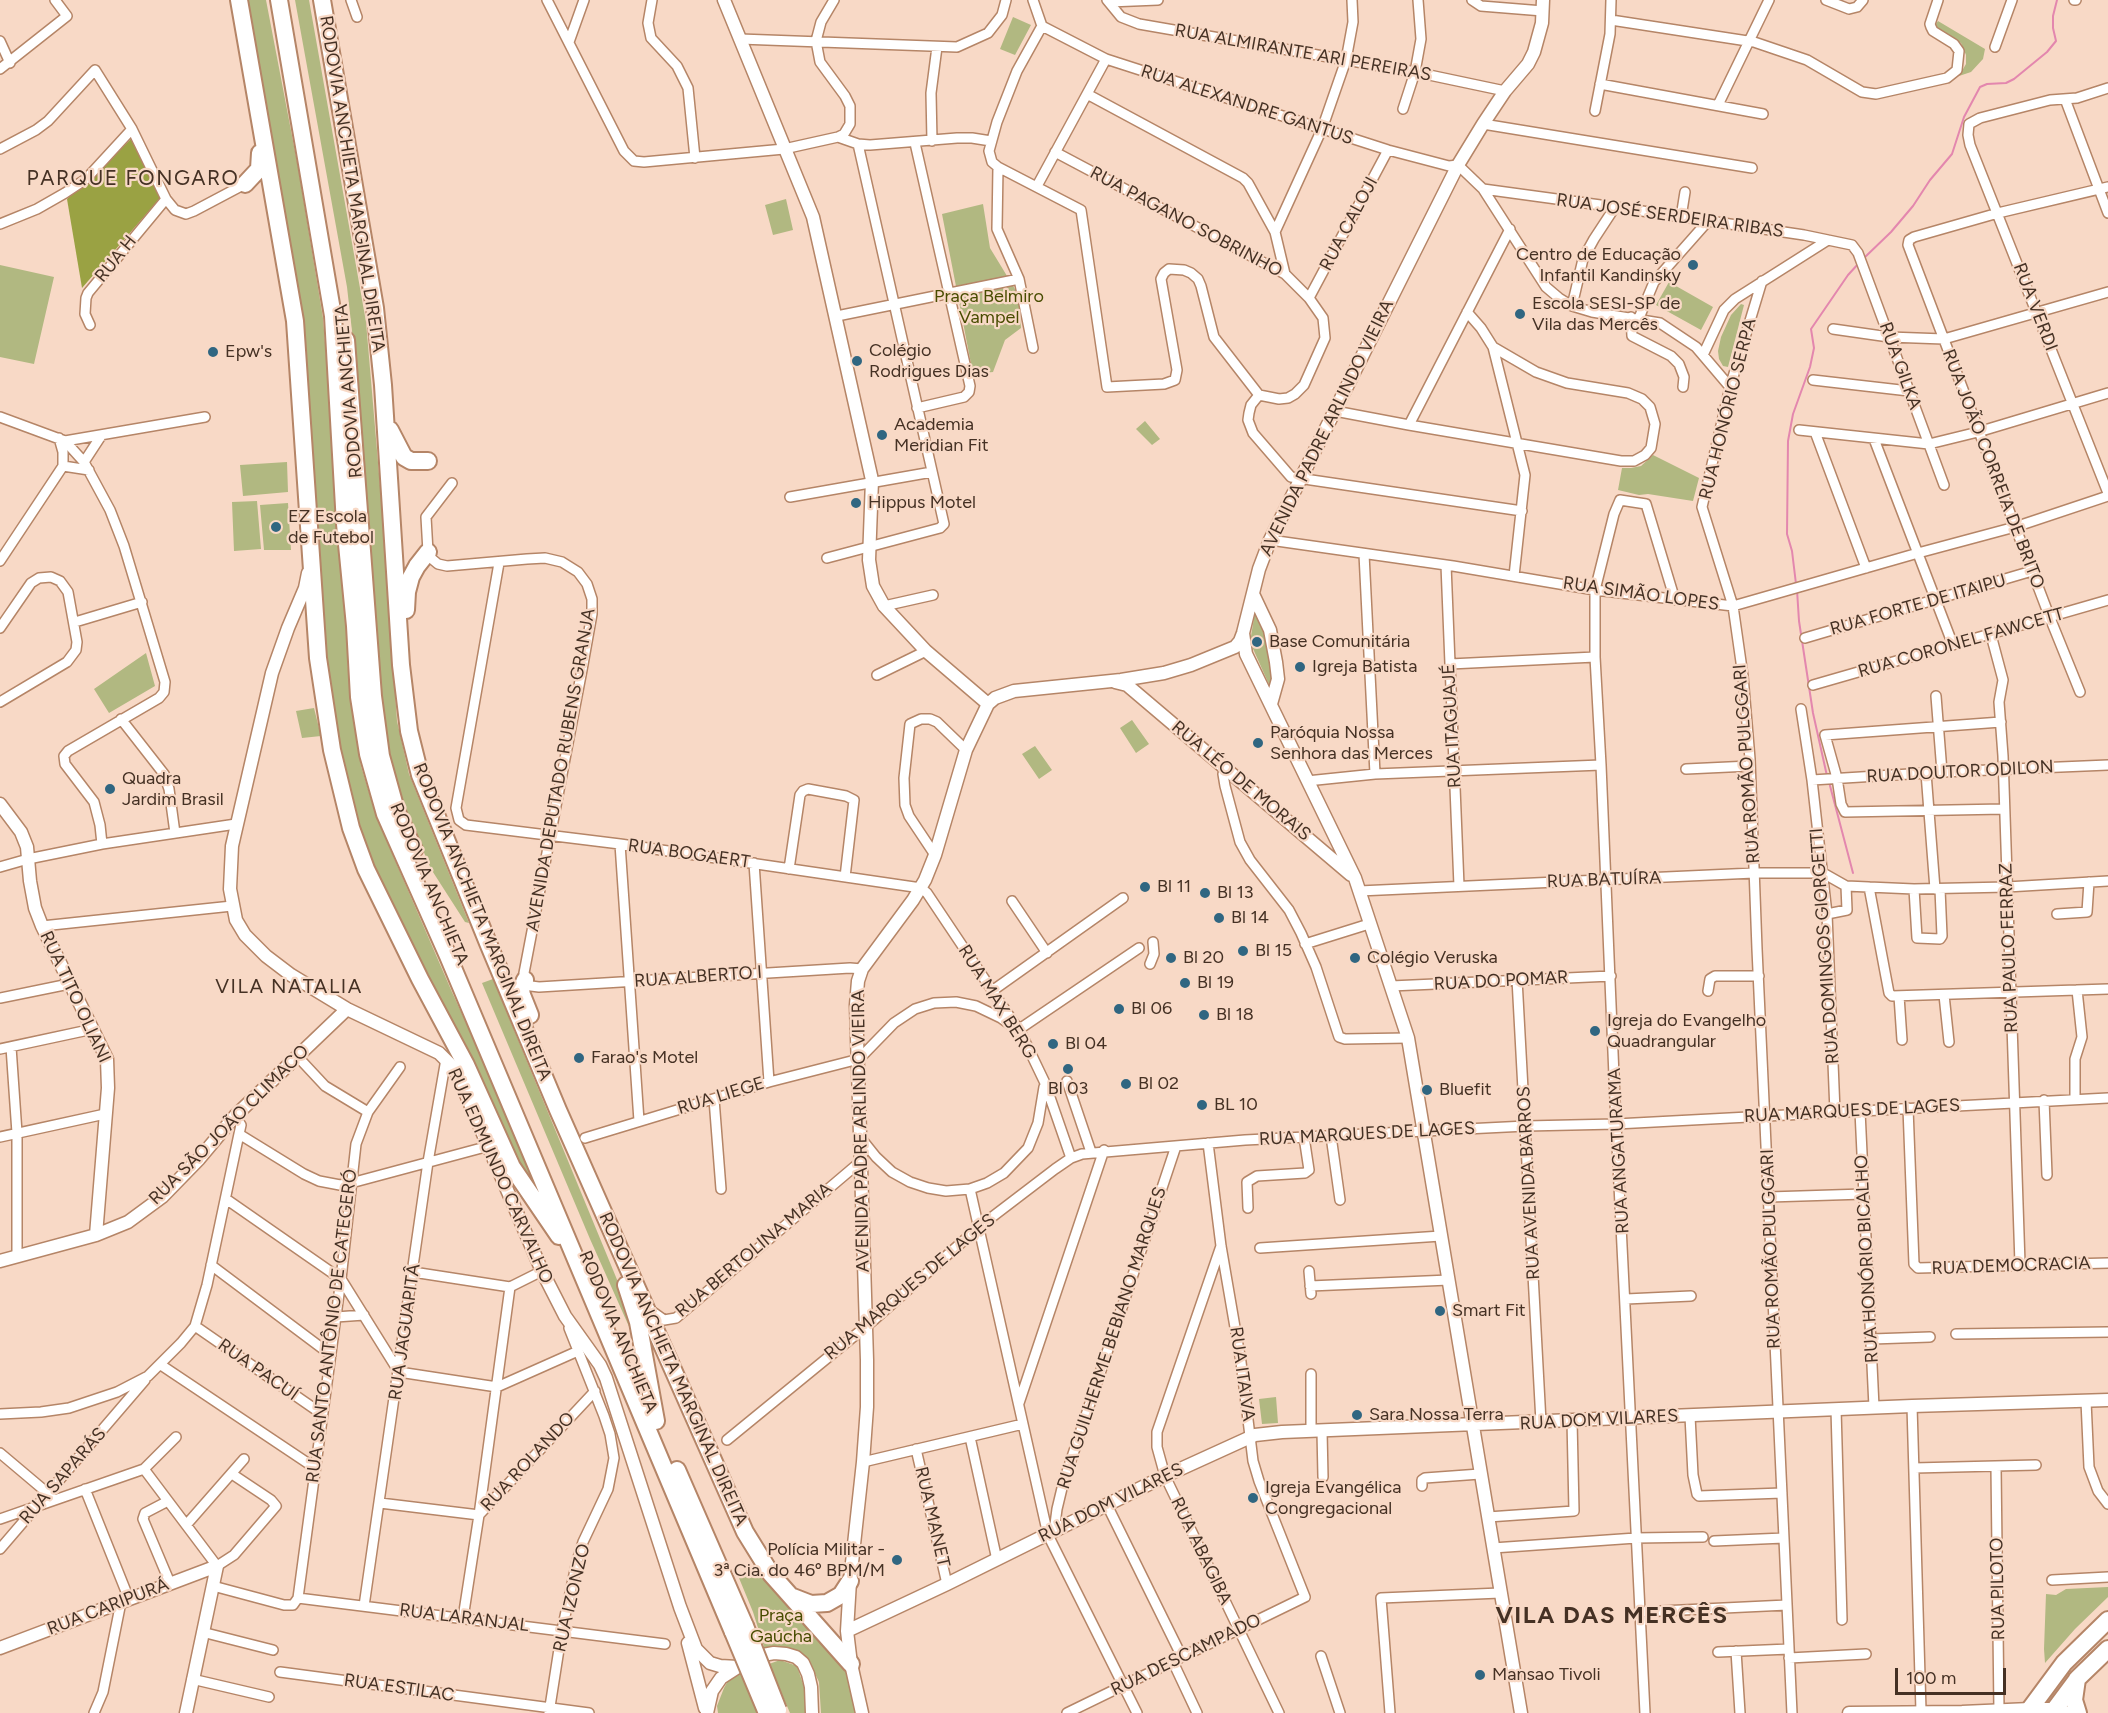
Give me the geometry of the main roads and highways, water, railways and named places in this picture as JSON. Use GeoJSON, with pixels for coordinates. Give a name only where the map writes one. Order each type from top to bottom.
{"type":"FeatureCollection","features":[{"type":"Feature","properties":{"kind":"highway"},"geometry":{"type":"LineString","coordinates":[[239,0],[295,321],[318,658],[332,750],[351,828],[366,868],[420,979],[466,1065],[512,1167],[574,1256]]}},
{"type":"Feature","properties":{"kind":"highway","name":"RODOVIA ANCHIETA"},"geometry":{"type":"LineString","coordinates":[[279,0],[333,316],[345,524],[359,697],[368,754],[385,814],[448,956],[574,1256],[775,1712]]}},
{"type":"Feature","properties":{"kind":"highway","name":"RODOVIA ANCHIETA"},"geometry":{"type":"LineString","coordinates":[[289,0],[344,311],[373,696],[381,756],[396,810],[447,925],[629,1362],[656,1421],[739,1629]]}},
{"type":"Feature","properties":{"kind":"highway","name":"RODOVIA ANCHIETA MARGINAL DIREITA"},"geometry":{"type":"LineString","coordinates":[[322,0],[375,308],[401,665],[409,731],[420,775],[558,1110],[745,1532],[771,1574],[851,1664]]}},
{"type":"Feature","properties":{"kind":"highway"},"geometry":{"type":"LineString","coordinates":[[258,116],[260,165],[256,174],[245,184],[262,187],[275,205]]}},
{"type":"Feature","properties":{"kind":"highway"},"geometry":{"type":"LineString","coordinates":[[385,421],[404,457],[411,461],[428,461]]}},
{"type":"Feature","properties":{"kind":"highway"},"geometry":{"type":"LineString","coordinates":[[401,665],[407,592],[417,566],[428,552]]}},
{"type":"Feature","properties":{"kind":"highway"},"geometry":{"type":"LineString","coordinates":[[488,943],[499,953],[512,973],[528,981],[522,995],[550,1065],[558,1110]]}},
{"type":"Feature","properties":{"kind":"highway"},"geometry":{"type":"LineString","coordinates":[[603,1212],[638,1322],[656,1421]]}},
{"type":"Feature","properties":{"kind":"highway"},"geometry":{"type":"LineString","coordinates":[[790,1596],[811,1604],[827,1603],[841,1594],[850,1581]]}},
{"type":"Feature","properties":{"kind":"highway"},"geometry":{"type":"LineString","coordinates":[[2029,1711],[2064,1663],[2108,1620]]}},
{"type":"Feature","properties":{"kind":"highway"},"geometry":{"type":"LineString","coordinates":[[2058,1712],[2078,1678],[2108,1650]]}},
{"type":"Feature","properties":{"kind":"highway"},"geometry":{"type":"LineString","coordinates":[[2078,1678],[2074,1700],[2078,1713]]}},
{"type":"Feature","properties":{"kind":"waterway"},"geometry":{"type":"LineString","coordinates":[[1863,259],[1891,232],[1952,154],[1964,117],[1980,87],[1987,84],[2006,83],[2014,79],[2047,52],[2056,41],[2053,16],[2057,0]]}},
{"type":"Feature","properties":{"kind":"waterway"},"geometry":{"type":"LineString","coordinates":[[1796,584],[1792,551],[1787,534],[1788,441],[1793,414],[1810,367],[1814,348],[1811,329],[1848,275],[1859,263]]}},
{"type":"Feature","properties":{"kind":"waterway"},"geometry":{"type":"LineString","coordinates":[[1797,590],[1799,621],[1813,713],[1827,776]]}},
{"type":"Feature","properties":{"kind":"waterway"},"geometry":{"type":"LineString","coordinates":[[1829,782],[1853,873]]}},
{"type":"Feature","properties":{"kind":"place","name":"Centro de Educação Infantil Kandinsky"},"geometry":{"type":"Point","coordinates":[1693,265]}},
{"type":"Feature","properties":{"kind":"place","name":"Escola SESI-SP de Vila das Mercês"},"geometry":{"type":"Point","coordinates":[1520,314]}},
{"type":"Feature","properties":{"kind":"place","name":"Epw's"},"geometry":{"type":"Point","coordinates":[213,352]}},
{"type":"Feature","properties":{"kind":"place","name":"Colégio Rodrigues Dias"},"geometry":{"type":"Point","coordinates":[857,361]}},
{"type":"Feature","properties":{"kind":"place","name":"Academia Meridian Fit"},"geometry":{"type":"Point","coordinates":[882,435]}},
{"type":"Feature","properties":{"kind":"place","name":"Hippus Motel"},"geometry":{"type":"Point","coordinates":[856,503]}},
{"type":"Feature","properties":{"kind":"place","name":"EZ Escola de Futebol"},"geometry":{"type":"Point","coordinates":[276,527]}},
{"type":"Feature","properties":{"kind":"place","name":"Base Comunitária"},"geometry":{"type":"Point","coordinates":[1257,642]}},
{"type":"Feature","properties":{"kind":"place","name":"Igreja Batista"},"geometry":{"type":"Point","coordinates":[1300,667]}},
{"type":"Feature","properties":{"kind":"place","name":"Paróquia Nossa Senhora das Merces"},"geometry":{"type":"Point","coordinates":[1258,743]}},
{"type":"Feature","properties":{"kind":"place","name":"Quadra Jardim Brasil"},"geometry":{"type":"Point","coordinates":[110,789]}},
{"type":"Feature","properties":{"kind":"place","name":"Bl 11"},"geometry":{"type":"Point","coordinates":[1145,887]}},
{"type":"Feature","properties":{"kind":"place","name":"Bl 13"},"geometry":{"type":"Point","coordinates":[1205,893]}},
{"type":"Feature","properties":{"kind":"place","name":"Bl 14"},"geometry":{"type":"Point","coordinates":[1219,918]}},
{"type":"Feature","properties":{"kind":"place","name":"Bl 15"},"geometry":{"type":"Point","coordinates":[1243,951]}},
{"type":"Feature","properties":{"kind":"place","name":"Bl 20"},"geometry":{"type":"Point","coordinates":[1171,958]}},
{"type":"Feature","properties":{"kind":"place","name":"Colégio Veruska"},"geometry":{"type":"Point","coordinates":[1355,958]}},
{"type":"Feature","properties":{"kind":"place","name":"Bl 19"},"geometry":{"type":"Point","coordinates":[1185,983]}},
{"type":"Feature","properties":{"kind":"place","name":"Bl 06"},"geometry":{"type":"Point","coordinates":[1119,1009]}},
{"type":"Feature","properties":{"kind":"place","name":"Bl 18"},"geometry":{"type":"Point","coordinates":[1204,1015]}},
{"type":"Feature","properties":{"kind":"place","name":"Igreja do Evangelho Quadrangular"},"geometry":{"type":"Point","coordinates":[1595,1031]}},
{"type":"Feature","properties":{"kind":"place","name":"Bl 04"},"geometry":{"type":"Point","coordinates":[1053,1044]}},
{"type":"Feature","properties":{"kind":"place","name":"Farao's Motel"},"geometry":{"type":"Point","coordinates":[579,1058]}},
{"type":"Feature","properties":{"kind":"place","name":"Bl 03"},"geometry":{"type":"Point","coordinates":[1068,1069]}},
{"type":"Feature","properties":{"kind":"place","name":"Bl 02"},"geometry":{"type":"Point","coordinates":[1126,1084]}},
{"type":"Feature","properties":{"kind":"place","name":"Bluefit"},"geometry":{"type":"Point","coordinates":[1427,1090]}},
{"type":"Feature","properties":{"kind":"place","name":"BL 10"},"geometry":{"type":"Point","coordinates":[1202,1105]}},
{"type":"Feature","properties":{"kind":"place","name":"Smart Fit"},"geometry":{"type":"Point","coordinates":[1440,1311]}},
{"type":"Feature","properties":{"kind":"place","name":"Sara Nossa Terra"},"geometry":{"type":"Point","coordinates":[1357,1415]}},
{"type":"Feature","properties":{"kind":"place","name":"Igreja Evangélica Congregacional"},"geometry":{"type":"Point","coordinates":[1253,1498]}},
{"type":"Feature","properties":{"kind":"place","name":"Polícia Militar - 3ª Cia. do 46º BPM/M"},"geometry":{"type":"Point","coordinates":[897,1560]}},
{"type":"Feature","properties":{"kind":"place","name":"Mansao Tivoli"},"geometry":{"type":"Point","coordinates":[1480,1675]}},
{"type":"Feature","properties":{"kind":"district","name":"PARQUE FONGARO"},"geometry":{"type":"Point","coordinates":[133,179]}},
{"type":"Feature","properties":{"kind":"district","name":"VILA NATALIA"},"geometry":{"type":"Point","coordinates":[289,987]}},
{"type":"Feature","properties":{"kind":"district","name":"VILA DAS MERCÊS"},"geometry":{"type":"Point","coordinates":[1612,1616]}},
{"type":"Feature","properties":{"kind":"park label","name":"Praça Belmiro Vampel"},"geometry":{"type":"Point","coordinates":[989,307]}},
{"type":"Feature","properties":{"kind":"park label","name":"Praça Gaúcha"},"geometry":{"type":"Point","coordinates":[781,1626]}}]}
